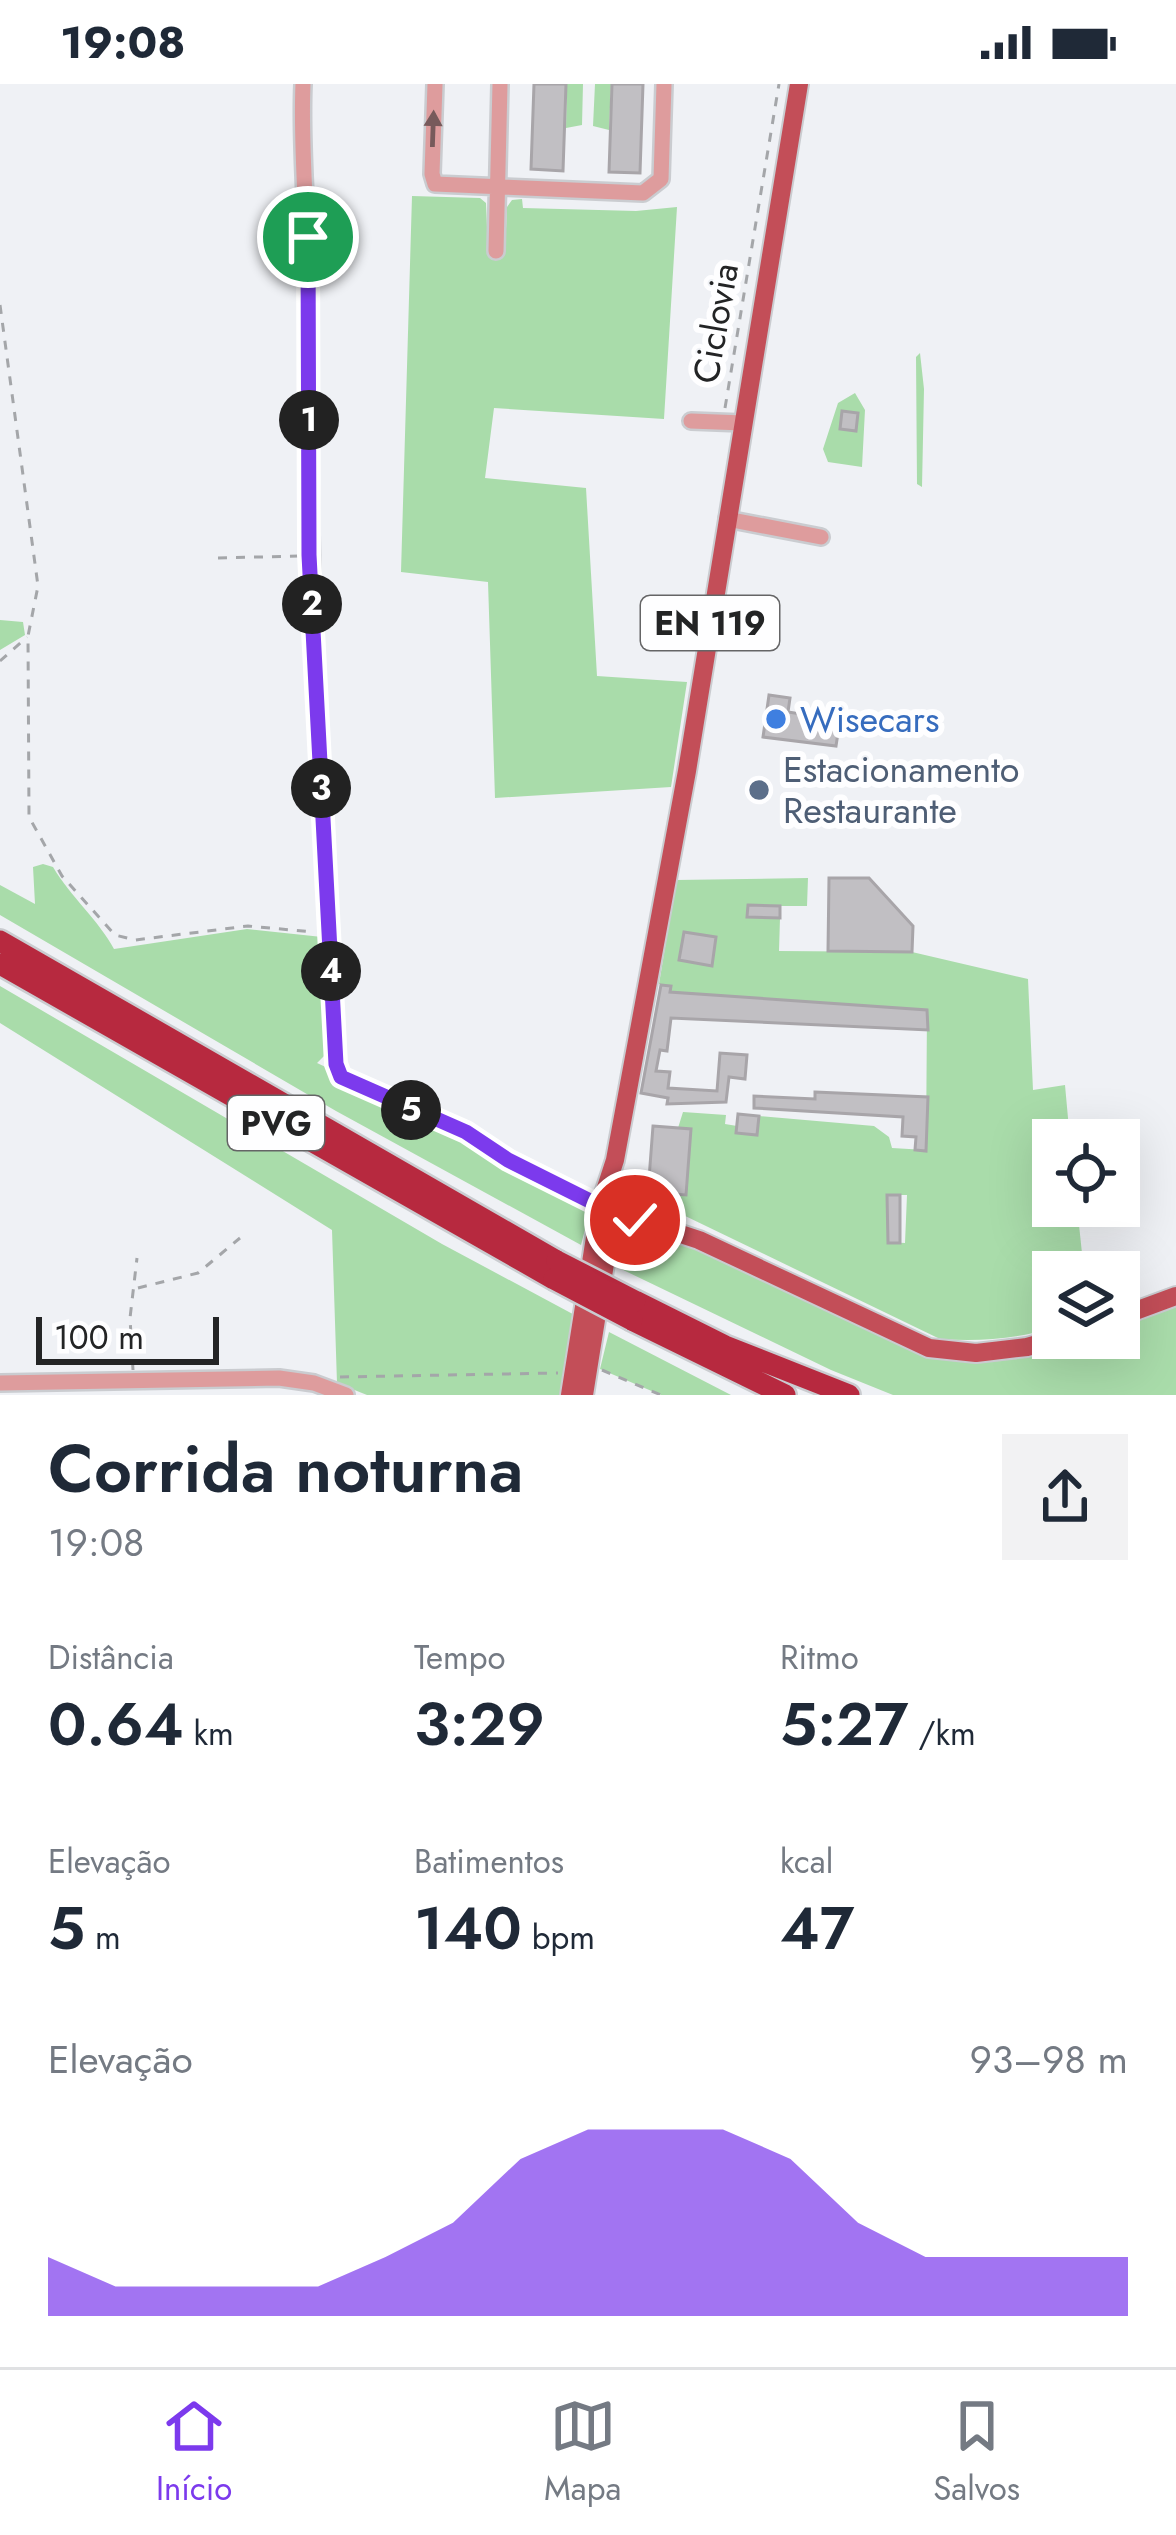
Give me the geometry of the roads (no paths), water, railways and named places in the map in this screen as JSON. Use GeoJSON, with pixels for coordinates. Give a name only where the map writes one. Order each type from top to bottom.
{"type":"FeatureCollection","features":[{"type":"Feature","properties":{"kind":"highway","name":"PVG"},"geometry":{"type":"LineString","coordinates":[[0,941],[555,1270]]}},
{"type":"Feature","properties":{"kind":"highway","name":"PVG"},"geometry":{"type":"LineString","coordinates":[[0,964],[785,1395]]}},
{"type":"Feature","properties":{"kind":"highway","name":"PVG"},"geometry":{"type":"LineString","coordinates":[[633,1311],[849,1395]]}},
{"type":"Feature","properties":{"kind":"main road","name":"EN 119"},"geometry":{"type":"LineString","coordinates":[[584,1395],[583,1360],[606,1203],[687,771],[727,519],[733,423],[799,84]]}},
{"type":"Feature","properties":{"kind":"main road"},"geometry":{"type":"LineString","coordinates":[[606,1203],[635,1202],[699,1240],[929,1348],[976,1353],[1032,1346]]}},
{"type":"Feature","properties":{"kind":"main road","name":"EN 119"},"geometry":{"type":"LineString","coordinates":[[570,1395],[607,1259],[606,1203]]}},
{"type":"Feature","properties":{"kind":"main road"},"geometry":{"type":"LineString","coordinates":[[606,1203],[629,1217],[699,1240]]}},
{"type":"Feature","properties":{"kind":"main road"},"geometry":{"type":"LineString","coordinates":[[607,1259],[623,1230],[652,1224]]}},
{"type":"Feature","properties":{"kind":"main road"},"geometry":{"type":"LineString","coordinates":[[1140,1309],[1176,1296]]}},
{"type":"Feature","properties":{"kind":"street"},"geometry":{"type":"LineString","coordinates":[[303,84],[309,555],[329,934]]}},
{"type":"Feature","properties":{"kind":"street"},"geometry":{"type":"LineString","coordinates":[[434,84],[435,184],[650,190],[661,179],[664,84]]}},
{"type":"Feature","properties":{"kind":"street"},"geometry":{"type":"LineString","coordinates":[[496,251],[500,84]]}},
{"type":"Feature","properties":{"kind":"street"},"geometry":{"type":"LineString","coordinates":[[691,421],[733,423]]}},
{"type":"Feature","properties":{"kind":"street"},"geometry":{"type":"LineString","coordinates":[[727,519],[821,537]]}},
{"type":"Feature","properties":{"kind":"street"},"geometry":{"type":"LineString","coordinates":[[0,1383],[279,1378],[346,1395]]}},
{"type":"Feature","properties":{"kind":"place","name":"Wisecars"},"geometry":{"type":"Point","coordinates":[776,719]}},
{"type":"Feature","properties":{"kind":"place","name":"Estacionamento Restaurante"},"geometry":{"type":"Point","coordinates":[759,790]}}]}
